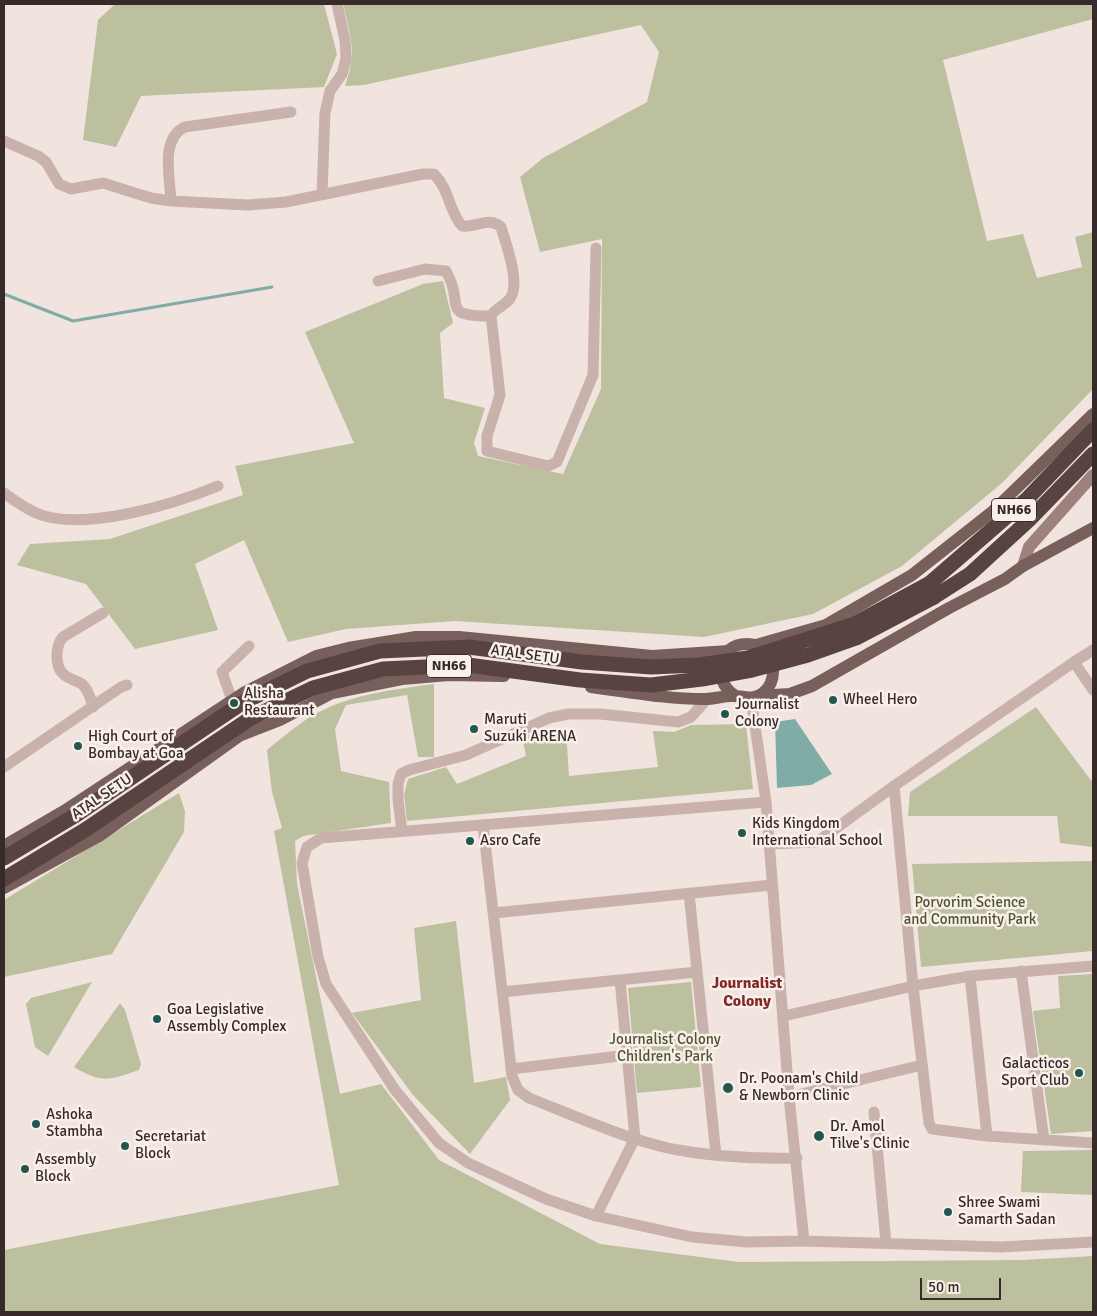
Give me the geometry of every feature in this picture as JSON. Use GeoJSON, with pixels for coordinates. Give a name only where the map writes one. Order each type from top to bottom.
{"type":"FeatureCollection","features":[{"type":"Feature","properties":{"kind":"highway","name":"NH66"},"geometry":{"type":"LineString","coordinates":[[932,590],[1027,499],[1093,430]]}},
{"type":"Feature","properties":{"kind":"highway","name":"NH66"},"geometry":{"type":"LineString","coordinates":[[932,590],[970,574],[1029,520],[1093,454]]}},
{"type":"Feature","properties":{"kind":"highway","name":"ATAL SETU"},"geometry":{"type":"LineString","coordinates":[[4,858],[76,815],[242,703],[307,671],[380,651],[469,647],[582,662],[651,667],[699,665],[748,658],[852,625],[932,590]]}},
{"type":"Feature","properties":{"kind":"highway","name":"ATAL SETU"},"geometry":{"type":"LineString","coordinates":[[4,879],[85,830],[251,718],[313,688],[383,669],[468,665],[580,680],[642,684],[702,679],[752,670],[832,647],[856,638],[932,590]]}},
{"type":"Feature","properties":{"kind":"main road"},"geometry":{"type":"LineString","coordinates":[[734,695],[728,691],[720,678],[720,663],[729,651],[741,644],[756,645],[826,625],[912,575],[992,512],[1093,414]]}},
{"type":"Feature","properties":{"kind":"main road"},"geometry":{"type":"LineString","coordinates":[[4,888],[99,836],[239,736],[280,720],[332,692],[402,679],[498,675],[663,697],[707,699],[734,695],[754,697],[790,694],[812,686],[949,608],[1005,580],[1023,566],[1093,528]]}},
{"type":"Feature","properties":{"kind":"main road"},"geometry":{"type":"LineString","coordinates":[[4,846],[64,811],[232,700],[288,668],[316,656],[348,648],[416,637],[459,637],[652,656],[729,651]]}},
{"type":"Feature","properties":{"kind":"main road"},"geometry":{"type":"LineString","coordinates":[[754,697],[769,686],[774,668],[770,657],[756,645]]}},
{"type":"Feature","properties":{"kind":"street"},"geometry":{"type":"LineString","coordinates":[[322,193],[325,112],[330,91],[342,74],[346,59],[346,40],[337,4]]}},
{"type":"Feature","properties":{"kind":"street"},"geometry":{"type":"LineString","coordinates":[[171,201],[169,143],[176,131],[185,127],[291,112]]}},
{"type":"Feature","properties":{"kind":"street"},"geometry":{"type":"LineString","coordinates":[[4,141],[38,156],[46,162],[59,184],[71,189],[103,183],[151,198],[171,201],[248,205],[286,202],[322,193],[423,174],[434,174],[443,183],[457,220],[462,226],[470,227],[487,222],[496,222],[501,227],[513,272],[511,297],[496,309],[491,316],[500,378],[500,395],[487,436],[487,452],[548,466],[558,462],[593,375],[596,248]]}},
{"type":"Feature","properties":{"kind":"street"},"geometry":{"type":"LineString","coordinates":[[378,280],[425,269],[446,271],[452,282],[456,308],[460,313],[466,316],[491,316]]}},
{"type":"Feature","properties":{"kind":"street"},"geometry":{"type":"LineString","coordinates":[[1023,566],[1029,547],[1093,475]]}},
{"type":"Feature","properties":{"kind":"street"},"geometry":{"type":"LineString","coordinates":[[4,493],[38,514],[68,519],[105,518],[180,502],[218,486]]}},
{"type":"Feature","properties":{"kind":"street"},"geometry":{"type":"LineString","coordinates":[[93,707],[83,685],[65,676],[60,671],[57,650],[59,641],[103,613]]}},
{"type":"Feature","properties":{"kind":"street"},"geometry":{"type":"LineString","coordinates":[[232,700],[222,672],[249,646]]}},
{"type":"Feature","properties":{"kind":"street"},"geometry":{"type":"LineString","coordinates":[[769,844],[817,842],[894,786],[1093,650]]}},
{"type":"Feature","properties":{"kind":"street"},"geometry":{"type":"LineString","coordinates":[[1074,662],[1093,690]]}},
{"type":"Feature","properties":{"kind":"street"},"geometry":{"type":"LineString","coordinates":[[4,767],[127,685]]}},
{"type":"Feature","properties":{"kind":"street"},"geometry":{"type":"LineString","coordinates":[[754,697],[766,802],[790,1097],[804,1241]]}},
{"type":"Feature","properties":{"kind":"street"},"geometry":{"type":"LineString","coordinates":[[402,831],[398,784],[401,774],[410,770],[466,755],[548,718],[568,714],[600,714],[678,722],[691,718],[707,699]]}},
{"type":"Feature","properties":{"kind":"street"},"geometry":{"type":"LineString","coordinates":[[894,786],[913,986],[929,1123],[932,1130],[987,1136],[1093,1143]]}},
{"type":"Feature","properties":{"kind":"street"},"geometry":{"type":"LineString","coordinates":[[766,802],[321,838],[307,847],[302,863],[318,957],[326,984],[395,1090],[439,1143],[468,1163],[546,1199],[596,1216],[692,1237],[747,1242],[804,1241],[1001,1247],[1093,1242]]}},
{"type":"Feature","properties":{"kind":"street"},"geometry":{"type":"LineString","coordinates":[[483,824],[511,1069],[518,1090],[529,1098],[635,1138],[672,1148],[752,1160],[797,1158]]}},
{"type":"Feature","properties":{"kind":"street"},"geometry":{"type":"LineString","coordinates":[[494,913],[772,886]]}},
{"type":"Feature","properties":{"kind":"street"},"geometry":{"type":"LineString","coordinates":[[689,893],[716,1155]]}},
{"type":"Feature","properties":{"kind":"street"},"geometry":{"type":"LineString","coordinates":[[784,1016],[913,986],[970,976],[1093,966]]}},
{"type":"Feature","properties":{"kind":"street"},"geometry":{"type":"LineString","coordinates":[[1021,971],[1044,1140]]}},
{"type":"Feature","properties":{"kind":"street"},"geometry":{"type":"LineString","coordinates":[[502,992],[697,972]]}},
{"type":"Feature","properties":{"kind":"street"},"geometry":{"type":"LineString","coordinates":[[970,976],[987,1136]]}},
{"type":"Feature","properties":{"kind":"street"},"geometry":{"type":"LineString","coordinates":[[596,1216],[635,1138],[620,980]]}},
{"type":"Feature","properties":{"kind":"street"},"geometry":{"type":"LineString","coordinates":[[511,1069],[628,1055]]}},
{"type":"Feature","properties":{"kind":"street"},"geometry":{"type":"LineString","coordinates":[[790,1097],[922,1065]]}},
{"type":"Feature","properties":{"kind":"street"},"geometry":{"type":"LineString","coordinates":[[874,1112],[886,1243]]}},
{"type":"Feature","properties":{"kind":"green space"},"geometry":{"type":"Polygon","coordinates":[[[115,4],[324,4],[337,54],[324,87],[141,96],[116,147],[83,140],[98,20],[115,4]]]}},
{"type":"Feature","properties":{"kind":"green space"},"geometry":{"type":"Polygon","coordinates":[[[343,4],[1093,4],[1093,19],[943,60],[987,241],[1023,234],[1037,278],[1082,267],[1075,237],[1093,232],[1093,389],[1002,483],[902,566],[813,614],[704,637],[455,621],[346,629],[288,642],[244,540],[195,564],[218,630],[135,649],[86,584],[17,565],[30,544],[110,539],[243,495],[235,466],[354,443],[305,332],[423,284],[443,281],[453,323],[440,333],[444,398],[485,408],[474,443],[478,456],[563,474],[601,389],[602,239],[540,252],[520,177],[543,158],[647,102],[659,52],[641,25],[364,85],[345,86],[351,64],[352,45],[343,4]]]}},
{"type":"Feature","properties":{"kind":"green space"},"geometry":{"type":"Polygon","coordinates":[[[434,684],[434,757],[418,757],[407,695],[346,705],[335,729],[341,771],[389,782],[391,823],[303,836],[295,841],[297,884],[340,1094],[381,1084],[439,1160],[600,1244],[739,1262],[1022,1260],[1093,1256],[1093,1312],[4,1312],[4,1250],[339,1185],[274,831],[282,828],[272,792],[267,750],[304,721],[334,705],[367,695],[434,684]]]}},
{"type":"Feature","properties":{"kind":"green space"},"geometry":{"type":"Polygon","coordinates":[[[1036,707],[1093,783],[1093,847],[1060,843],[1057,816],[908,816],[910,792],[1036,707]]]}},
{"type":"Feature","properties":{"kind":"green space"},"geometry":{"type":"Polygon","coordinates":[[[746,724],[753,789],[407,821],[404,795],[408,779],[446,767],[457,784],[526,756],[522,736],[566,729],[569,776],[658,767],[653,731],[674,732],[691,725],[746,724]]]}},
{"type":"Feature","properties":{"kind":"green space"},"geometry":{"type":"Polygon","coordinates":[[[179,793],[185,811],[184,832],[112,954],[4,977],[4,900],[179,793]]]}},
{"type":"Feature","properties":{"kind":"green space","name":"Porvorim Science and Community Park"},"geometry":{"type":"Polygon","coordinates":[[[1093,861],[1093,951],[921,967],[912,864],[1093,861]]]}},
{"type":"Feature","properties":{"kind":"green space"},"geometry":{"type":"Polygon","coordinates":[[[456,921],[474,1083],[506,1077],[510,1100],[470,1154],[413,1095],[352,1013],[421,1000],[414,928],[456,921]]]}},
{"type":"Feature","properties":{"kind":"green space"},"geometry":{"type":"Polygon","coordinates":[[[1093,974],[1093,1131],[1051,1134],[1033,1011],[1060,1008],[1058,976],[1093,974]]]}},
{"type":"Feature","properties":{"kind":"green space"},"geometry":{"type":"Polygon","coordinates":[[[92,982],[48,1056],[35,1047],[26,1004],[31,998],[92,982]]]}},
{"type":"Feature","properties":{"kind":"green space","name":"Journalist Colony Children's Park"},"geometry":{"type":"Polygon","coordinates":[[[691,982],[701,1087],[637,1093],[628,988],[691,982]]]}},
{"type":"Feature","properties":{"kind":"green space"},"geometry":{"type":"Polygon","coordinates":[[[120,1003],[125,1010],[141,1064],[139,1070],[106,1079],[92,1076],[74,1067],[120,1003]]]}},
{"type":"Feature","properties":{"kind":"green space"},"geometry":{"type":"Polygon","coordinates":[[[1093,1150],[1093,1195],[1021,1192],[1023,1151],[1093,1150]]]}},
{"type":"Feature","properties":{"kind":"water"},"geometry":{"type":"Polygon","coordinates":[[[795,719],[832,774],[811,785],[777,788],[775,722],[795,719]]]}},
{"type":"Feature","properties":{"kind":"waterway"},"geometry":{"type":"LineString","coordinates":[[4,294],[73,321],[272,287]]}},
{"type":"Feature","properties":{"kind":"place","name":"Wheel Hero"},"geometry":{"type":"Point","coordinates":[833,700]}},
{"type":"Feature","properties":{"kind":"place","name":"Alisha Restaurant"},"geometry":{"type":"Point","coordinates":[234,703]}},
{"type":"Feature","properties":{"kind":"place","name":"Journalist Colony"},"geometry":{"type":"Point","coordinates":[725,714]}},
{"type":"Feature","properties":{"kind":"place","name":"Maruti Suzuki ARENA"},"geometry":{"type":"Point","coordinates":[474,729]}},
{"type":"Feature","properties":{"kind":"place","name":"High Court of Bombay at Goa"},"geometry":{"type":"Point","coordinates":[78,746]}},
{"type":"Feature","properties":{"kind":"place","name":"Kids Kingdom International School"},"geometry":{"type":"Point","coordinates":[742,833]}},
{"type":"Feature","properties":{"kind":"place","name":"Asro Cafe"},"geometry":{"type":"Point","coordinates":[470,841]}},
{"type":"Feature","properties":{"kind":"place","name":"Goa Legislative Assembly Complex"},"geometry":{"type":"Point","coordinates":[157,1019]}},
{"type":"Feature","properties":{"kind":"place","name":"Galacticos Sport Club"},"geometry":{"type":"Point","coordinates":[1079,1073]}},
{"type":"Feature","properties":{"kind":"place","name":"Dr. Poonam's Child & Newborn Clinic"},"geometry":{"type":"Point","coordinates":[728,1088]}},
{"type":"Feature","properties":{"kind":"place","name":"Ashoka Stambha"},"geometry":{"type":"Point","coordinates":[36,1124]}},
{"type":"Feature","properties":{"kind":"place","name":"Dr. Amol Tilve's Clinic"},"geometry":{"type":"Point","coordinates":[819,1136]}},
{"type":"Feature","properties":{"kind":"place","name":"Secretariat Block"},"geometry":{"type":"Point","coordinates":[125,1146]}},
{"type":"Feature","properties":{"kind":"place","name":"Assembly Block"},"geometry":{"type":"Point","coordinates":[25,1169]}},
{"type":"Feature","properties":{"kind":"place","name":"Shree Swami Samarth Sadan"},"geometry":{"type":"Point","coordinates":[948,1212]}},
{"type":"Feature","properties":{"kind":"district","name":"Journalist Colony"},"geometry":{"type":"Point","coordinates":[747,993]}}]}
